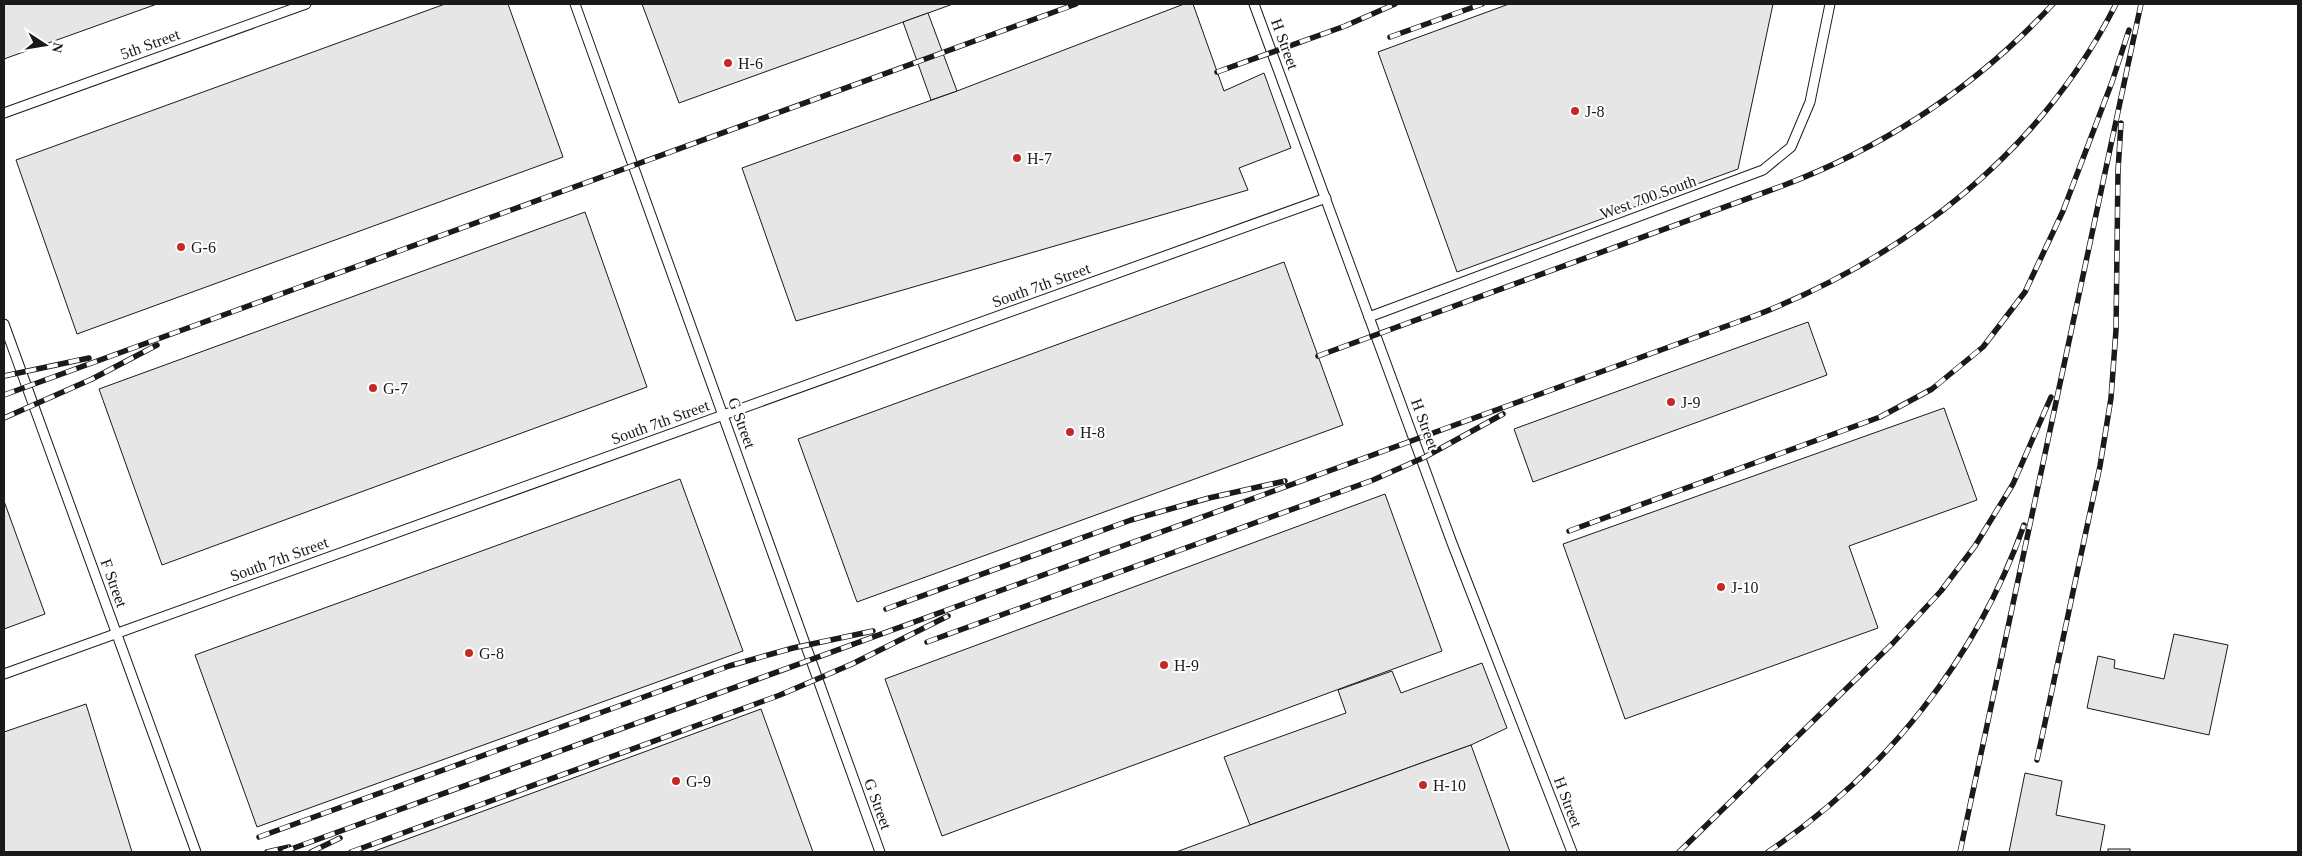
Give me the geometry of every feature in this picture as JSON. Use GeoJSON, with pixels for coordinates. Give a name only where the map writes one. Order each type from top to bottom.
{"type":"FeatureCollection","features":[{"type":"Feature","properties":{"kind":"lane","name":"5th Street"},"geometry":{"type":"LineString","coordinates":[[4,113],[306,4]]}},
{"type":"Feature","properties":{"kind":"lane","name":"G Street"},"geometry":{"type":"LineString","coordinates":[[575,4],[880,852]]}},
{"type":"Feature","properties":{"kind":"lane","name":"H Street"},"geometry":{"type":"LineString","coordinates":[[1254,4],[1452,543],[1572,852]]}},
{"type":"Feature","properties":{"kind":"lane","name":"West 700 South"},"geometry":{"type":"LineString","coordinates":[[1369,317],[1763,170],[1791,147],[1810,102],[1830,4]]}},
{"type":"Feature","properties":{"kind":"lane","name":"South 7th Street"},"geometry":{"type":"LineString","coordinates":[[4,674],[1326,198]]}},
{"type":"Feature","properties":{"kind":"lane","name":"F Street"},"geometry":{"type":"LineString","coordinates":[[4,324],[196,852]]}},
{"type":"Feature","properties":{"kind":"building"},"geometry":{"type":"Polygon","coordinates":[[[4,4],[157,4],[4,59],[4,4]]]}},
{"type":"Feature","properties":{"kind":"building","name":"G-6"},"geometry":{"type":"Polygon","coordinates":[[[445,4],[508,4],[563,157],[77,334],[16,160],[445,4]]]}},
{"type":"Feature","properties":{"kind":"building","name":"H-6"},"geometry":{"type":"Polygon","coordinates":[[[642,4],[953,4],[679,103],[642,4]]]}},
{"type":"Feature","properties":{"kind":"building","name":"H-7"},"geometry":{"type":"Polygon","coordinates":[[[1184,4],[1193,4],[1224,91],[1264,73],[1291,148],[1239,168],[1248,190],[796,321],[742,168],[957,91],[1184,4]]]}},
{"type":"Feature","properties":{"kind":"building","name":"J-8"},"geometry":{"type":"Polygon","coordinates":[[[1509,4],[1773,4],[1738,169],[1457,272],[1378,52],[1509,4]]]}},
{"type":"Feature","properties":{"kind":"building"},"geometry":{"type":"Polygon","coordinates":[[[928,13],[957,91],[931,100],[903,22],[928,13]]]}},
{"type":"Feature","properties":{"kind":"building","name":"G-7"},"geometry":{"type":"Polygon","coordinates":[[[585,212],[647,387],[162,565],[99,389],[585,212]]]}},
{"type":"Feature","properties":{"kind":"building","name":"H-8"},"geometry":{"type":"Polygon","coordinates":[[[1284,262],[1343,425],[857,602],[798,439],[1284,262]]]}},
{"type":"Feature","properties":{"kind":"building","name":"J-9"},"geometry":{"type":"Polygon","coordinates":[[[1808,322],[1827,375],[1533,482],[1514,429],[1808,322]]]}},
{"type":"Feature","properties":{"kind":"building","name":"J-10"},"geometry":{"type":"Polygon","coordinates":[[[1944,408],[1977,500],[1849,546],[1878,628],[1625,719],[1563,544],[1944,408]]]}},
{"type":"Feature","properties":{"kind":"building","name":"G-8"},"geometry":{"type":"Polygon","coordinates":[[[680,479],[743,651],[257,827],[195,655],[680,479]]]}},
{"type":"Feature","properties":{"kind":"building","name":"H-9"},"geometry":{"type":"Polygon","coordinates":[[[1385,494],[1442,651],[942,836],[885,679],[1385,494]]]}},
{"type":"Feature","properties":{"kind":"building"},"geometry":{"type":"Polygon","coordinates":[[[4,501],[45,614],[4,629],[4,501]]]}},
{"type":"Feature","properties":{"kind":"building"},"geometry":{"type":"Polygon","coordinates":[[[2174,634],[2228,645],[2209,735],[2087,708],[2098,656],[2115,660],[2114,668],[2164,679],[2174,634]]]}},
{"type":"Feature","properties":{"kind":"building"},"geometry":{"type":"Polygon","coordinates":[[[1482,663],[1507,728],[1471,745],[1250,825],[1224,757],[1346,713],[1338,690],[1392,671],[1401,693],[1482,663]]]}},
{"type":"Feature","properties":{"kind":"building"},"geometry":{"type":"Polygon","coordinates":[[[86,704],[132,852],[4,852],[4,732],[86,704]]]}},
{"type":"Feature","properties":{"kind":"building","name":"G-9"},"geometry":{"type":"Polygon","coordinates":[[[761,709],[813,852],[372,852],[761,709]]]}},
{"type":"Feature","properties":{"kind":"building","name":"H-10"},"geometry":{"type":"Polygon","coordinates":[[[1471,745],[1510,852],[1176,852],[1250,825],[1471,745]]]}},
{"type":"Feature","properties":{"kind":"building"},"geometry":{"type":"Polygon","coordinates":[[[2025,773],[2062,781],[2056,815],[2105,825],[2100,852],[2009,852],[2025,773]]]}},
{"type":"Feature","properties":{"kind":"building"},"geometry":{"type":"Polygon","coordinates":[[[2108,849],[2130,849],[2130,852],[2108,852],[2108,849]]]}},
{"type":"Feature","properties":{"kind":"railway"},"geometry":{"type":"LineString","coordinates":[[4,395],[1076,4]]}},
{"type":"Feature","properties":{"kind":"railway"},"geometry":{"type":"LineString","coordinates":[[1217,72],[1345,26],[1395,4]]}},
{"type":"Feature","properties":{"kind":"railway"},"geometry":{"type":"LineString","coordinates":[[1390,37],[1482,4]]}},
{"type":"Feature","properties":{"kind":"railway"},"geometry":{"type":"LineString","coordinates":[[1318,356],[1821,170],[1894,132],[1962,87],[2024,34],[2053,4]]}},
{"type":"Feature","properties":{"kind":"railway"},"geometry":{"type":"LineString","coordinates":[[283,852],[1754,316],[1810,292],[1864,263],[1916,230],[1964,193],[2009,152],[2049,107],[2085,57],[2116,4]]}},
{"type":"Feature","properties":{"kind":"railway"},"geometry":{"type":"LineString","coordinates":[[1960,852],[2141,4]]}},
{"type":"Feature","properties":{"kind":"railway"},"geometry":{"type":"LineString","coordinates":[[1569,531],[1880,417],[1932,389],[1983,347],[2025,292],[2063,211],[2112,82],[2129,30]]}},
{"type":"Feature","properties":{"kind":"railway"},"geometry":{"type":"LineString","coordinates":[[2037,760],[2100,466],[2111,398],[2116,330],[2118,171],[2121,123]]}},
{"type":"Feature","properties":{"kind":"railway"},"geometry":{"type":"LineString","coordinates":[[4,418],[92,379],[157,345]]}},
{"type":"Feature","properties":{"kind":"railway"},"geometry":{"type":"LineString","coordinates":[[4,376],[89,358]]}},
{"type":"Feature","properties":{"kind":"railway"},"geometry":{"type":"LineString","coordinates":[[1679,852],[1893,643],[1941,591],[1975,546],[2013,484],[2051,397]]}},
{"type":"Feature","properties":{"kind":"railway"},"geometry":{"type":"LineString","coordinates":[[927,642],[1373,480],[1425,457],[1503,414]]}},
{"type":"Feature","properties":{"kind":"railway"},"geometry":{"type":"LineString","coordinates":[[886,609],[1131,520],[1209,498],[1285,481]]}},
{"type":"Feature","properties":{"kind":"railway"},"geometry":{"type":"LineString","coordinates":[[1768,852],[1811,821],[1851,786],[1888,749],[1922,709],[1953,667],[1980,622],[2004,575],[2024,525]]}},
{"type":"Feature","properties":{"kind":"railway"},"geometry":{"type":"LineString","coordinates":[[351,852],[780,695],[852,664],[948,616]]}},
{"type":"Feature","properties":{"kind":"railway"},"geometry":{"type":"LineString","coordinates":[[259,837],[729,666],[793,648],[873,631]]}},
{"type":"Feature","properties":{"kind":"railway"},"geometry":{"type":"LineString","coordinates":[[311,852],[340,838]]}},
{"type":"Feature","properties":{"kind":"railway"},"geometry":{"type":"LineString","coordinates":[[267,852],[289,847]]}},
{"type":"Feature","properties":{"kind":"place","name":"H-6"},"geometry":{"type":"Point","coordinates":[728,63]}},
{"type":"Feature","properties":{"kind":"place","name":"J-8"},"geometry":{"type":"Point","coordinates":[1575,111]}},
{"type":"Feature","properties":{"kind":"place","name":"H-7"},"geometry":{"type":"Point","coordinates":[1017,158]}},
{"type":"Feature","properties":{"kind":"place","name":"G-6"},"geometry":{"type":"Point","coordinates":[181,247]}},
{"type":"Feature","properties":{"kind":"place","name":"G-7"},"geometry":{"type":"Point","coordinates":[373,388]}},
{"type":"Feature","properties":{"kind":"place","name":"J-9"},"geometry":{"type":"Point","coordinates":[1671,402]}},
{"type":"Feature","properties":{"kind":"place","name":"H-8"},"geometry":{"type":"Point","coordinates":[1070,432]}},
{"type":"Feature","properties":{"kind":"place","name":"J-10"},"geometry":{"type":"Point","coordinates":[1721,587]}},
{"type":"Feature","properties":{"kind":"place","name":"G-8"},"geometry":{"type":"Point","coordinates":[469,653]}},
{"type":"Feature","properties":{"kind":"place","name":"H-9"},"geometry":{"type":"Point","coordinates":[1164,665]}},
{"type":"Feature","properties":{"kind":"place","name":"G-9"},"geometry":{"type":"Point","coordinates":[676,781]}},
{"type":"Feature","properties":{"kind":"place","name":"H-10"},"geometry":{"type":"Point","coordinates":[1423,785]}}]}
